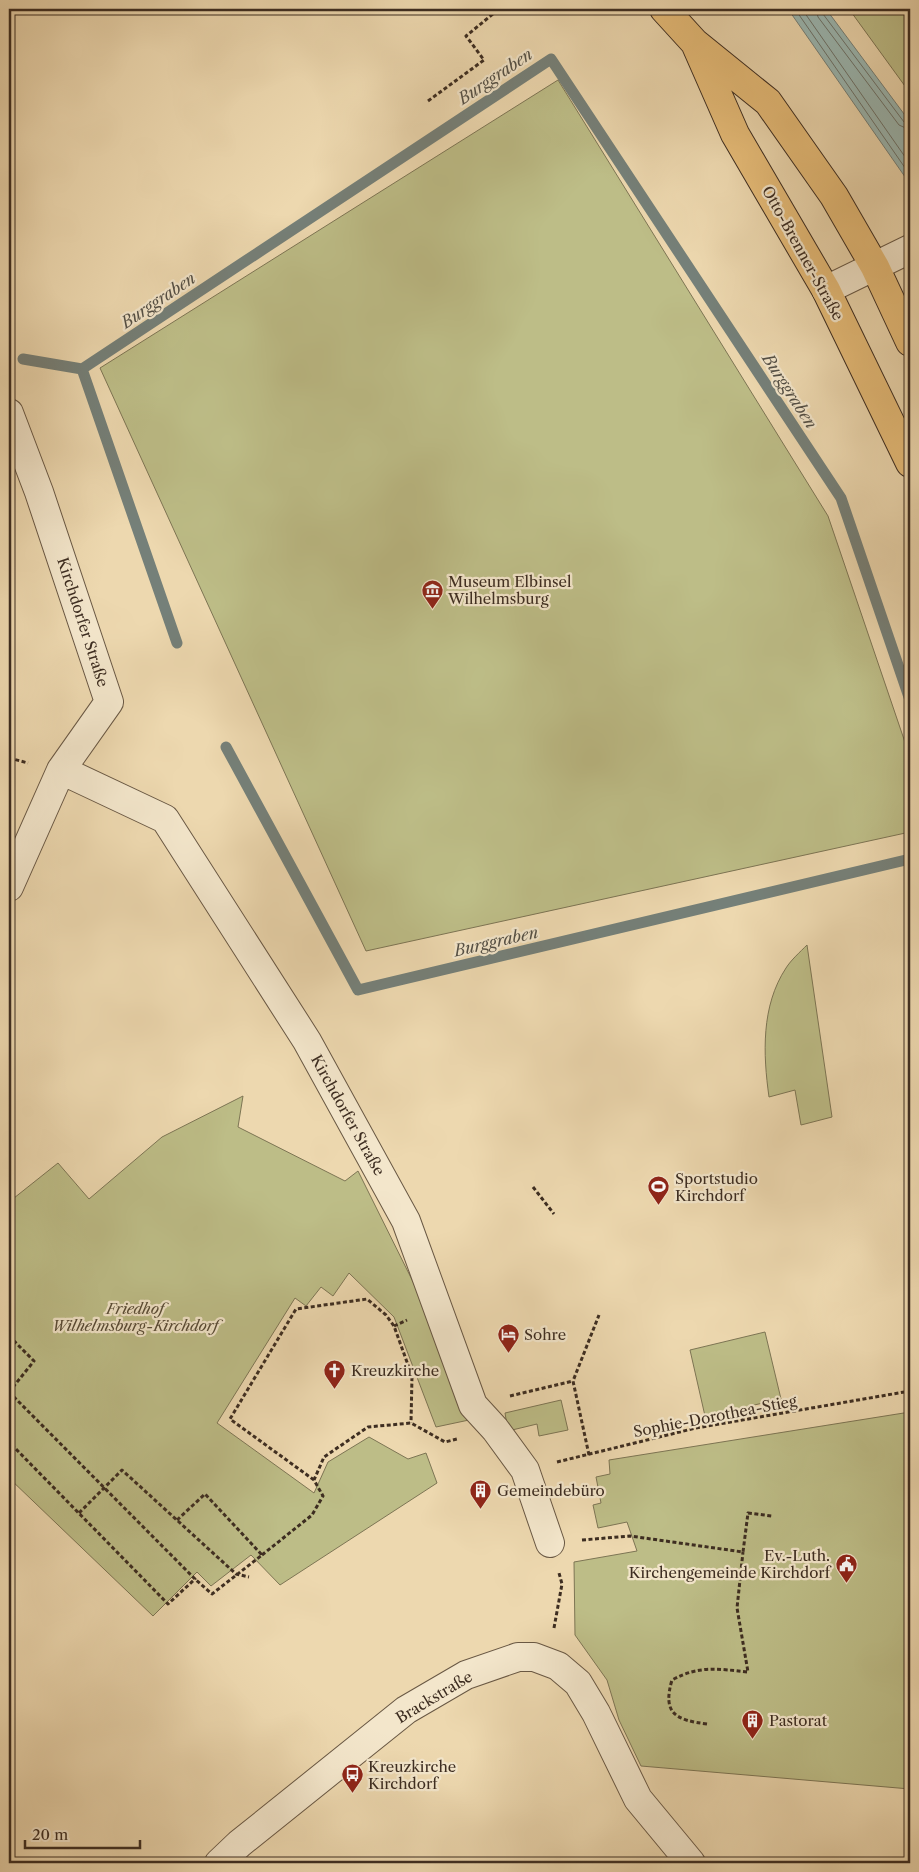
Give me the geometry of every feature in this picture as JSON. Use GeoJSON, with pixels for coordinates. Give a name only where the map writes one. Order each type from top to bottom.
{"type":"FeatureCollection","features":[{"type":"Feature","properties":{"kind":"main road","name":"Otto-Brenner-Straße"},"geometry":{"type":"LineString","coordinates":[[664,9],[695,43],[768,102],[834,196],[874,267],[910,342]]}},
{"type":"Feature","properties":{"kind":"main road","name":"Otto-Brenner-Straße"},"geometry":{"type":"LineString","coordinates":[[695,43],[735,134],[826,290],[910,463]]}},
{"type":"Feature","properties":{"kind":"street"},"geometry":{"type":"LineString","coordinates":[[826,290],[910,249]]}},
{"type":"Feature","properties":{"kind":"street","name":"Kirchdorfer Straße"},"geometry":{"type":"LineString","coordinates":[[9,413],[39,492],[109,702],[61,770],[165,819],[307,1041],[406,1221],[473,1405],[495,1429],[525,1470],[550,1543]]}},
{"type":"Feature","properties":{"kind":"street"},"geometry":{"type":"LineString","coordinates":[[9,887],[61,770]]}},
{"type":"Feature","properties":{"kind":"street","name":"Brackstraße"},"geometry":{"type":"LineString","coordinates":[[219,1863],[239,1844],[406,1710],[466,1675],[498,1663],[518,1657],[534,1657],[546,1660]]}},
{"type":"Feature","properties":{"kind":"street"},"geometry":{"type":"LineString","coordinates":[[546,1660],[558,1666],[578,1683],[596,1712],[638,1799],[691,1863]]}},
{"type":"Feature","properties":{"kind":"path"},"geometry":{"type":"LineString","coordinates":[[428,101],[484,60],[466,36],[500,9]]}},
{"type":"Feature","properties":{"kind":"path"},"geometry":{"type":"LineString","coordinates":[[533,1187],[554,1214]]}},
{"type":"Feature","properties":{"kind":"path"},"geometry":{"type":"LineString","coordinates":[[9,1336],[34,1361],[9,1392],[212,1594],[312,1515],[323,1496],[314,1480],[230,1419],[296,1309],[368,1299],[386,1315],[394,1326],[412,1376],[411,1424]]}},
{"type":"Feature","properties":{"kind":"path"},"geometry":{"type":"LineString","coordinates":[[589,1454],[573,1381],[600,1315]]}},
{"type":"Feature","properties":{"kind":"path"},"geometry":{"type":"LineString","coordinates":[[473,1405],[573,1381]]}},
{"type":"Feature","properties":{"kind":"path","name":"Sophie-Dorothea-Stieg"},"geometry":{"type":"LineString","coordinates":[[525,1470],[696,1428],[910,1391]]}},
{"type":"Feature","properties":{"kind":"path"},"geometry":{"type":"LineString","coordinates":[[314,1480],[324,1457],[368,1427],[411,1424],[445,1442],[495,1429]]}},
{"type":"Feature","properties":{"kind":"path"},"geometry":{"type":"LineString","coordinates":[[9,1442],[168,1604],[195,1579]]}},
{"type":"Feature","properties":{"kind":"path"},"geometry":{"type":"LineString","coordinates":[[79,1513],[122,1470],[236,1574],[249,1577]]}},
{"type":"Feature","properties":{"kind":"path"},"geometry":{"type":"LineString","coordinates":[[177,1520],[205,1494],[262,1555]]}},
{"type":"Feature","properties":{"kind":"path"},"geometry":{"type":"LineString","coordinates":[[707,1724],[686,1721],[672,1711],[667,1697],[672,1680],[687,1672],[707,1668],[748,1672],[738,1608],[748,1513],[772,1516]]}},
{"type":"Feature","properties":{"kind":"path"},"geometry":{"type":"LineString","coordinates":[[546,1660],[560,1603],[562,1584],[550,1543],[630,1536],[743,1552]]}},
{"type":"Feature","properties":{"kind":"green space"},"geometry":{"type":"Polygon","coordinates":[[[849,9],[910,9],[910,93],[849,9]]]}},
{"type":"Feature","properties":{"kind":"green space"},"geometry":{"type":"Polygon","coordinates":[[[558,80],[828,516],[910,757],[910,832],[366,951],[100,368],[558,80]]]}},
{"type":"Feature","properties":{"kind":"green space"},"geometry":{"type":"Polygon","coordinates":[[[807,945],[832,1117],[801,1125],[795,1090],[769,1097],[765,1047],[768,1014],[778,983],[788,965],[807,945]]]}},
{"type":"Feature","properties":{"kind":"green space","name":"Friedhof Wilhelmsburg-Kirchdorf"},"geometry":{"type":"Polygon","coordinates":[[[243,1096],[238,1127],[345,1181],[358,1171],[427,1310],[469,1420],[436,1427],[394,1317],[349,1273],[333,1296],[321,1287],[306,1306],[295,1298],[217,1423],[314,1493],[328,1462],[369,1437],[408,1459],[426,1453],[437,1483],[280,1585],[251,1555],[211,1586],[197,1572],[153,1616],[9,1478],[9,1202],[58,1163],[89,1199],[162,1137],[243,1096]]]}},
{"type":"Feature","properties":{"kind":"green space"},"geometry":{"type":"Polygon","coordinates":[[[765,1332],[781,1399],[705,1416],[690,1350],[765,1332]]]}},
{"type":"Feature","properties":{"kind":"green space"},"geometry":{"type":"Polygon","coordinates":[[[561,1400],[568,1430],[539,1436],[537,1424],[508,1431],[505,1413],[561,1400]]]}},
{"type":"Feature","properties":{"kind":"green space"},"geometry":{"type":"Polygon","coordinates":[[[910,1412],[910,1789],[641,1766],[619,1720],[607,1680],[575,1635],[574,1562],[637,1551],[627,1522],[598,1528],[593,1505],[601,1503],[596,1477],[610,1474],[609,1460],[910,1412]]]}},
{"type":"Feature","properties":{"kind":"water"},"geometry":{"type":"Polygon","coordinates":[[[788,9],[826,9],[910,122],[910,184],[788,9]]]}},
{"type":"Feature","properties":{"kind":"waterway","name":"Burggraben"},"geometry":{"type":"LineString","coordinates":[[82,369],[551,59],[841,498],[910,700]]}},
{"type":"Feature","properties":{"kind":"waterway"},"geometry":{"type":"LineString","coordinates":[[23,359],[82,369]]}},
{"type":"Feature","properties":{"kind":"waterway","name":"Burggraben"},"geometry":{"type":"LineString","coordinates":[[82,369],[177,643]]}},
{"type":"Feature","properties":{"kind":"waterway","name":"Burggraben"},"geometry":{"type":"LineString","coordinates":[[226,747],[358,990],[910,859]]}},
{"type":"Feature","properties":{"kind":"place","name":"Museum Elbinsel Wilhelmsburg"},"geometry":{"type":"Point","coordinates":[432,609]}},
{"type":"Feature","properties":{"kind":"place","name":"Sportstudio Kirchdorf"},"geometry":{"type":"Point","coordinates":[659,1206]}},
{"type":"Feature","properties":{"kind":"place","name":"Sohre"},"geometry":{"type":"Point","coordinates":[508,1353]}},
{"type":"Feature","properties":{"kind":"place","name":"Kreuzkirche"},"geometry":{"type":"Point","coordinates":[335,1389]}},
{"type":"Feature","properties":{"kind":"place","name":"Gemeindebüro"},"geometry":{"type":"Point","coordinates":[481,1509]}},
{"type":"Feature","properties":{"kind":"place","name":"Ev.-Luth. Kirchengemeinde Kirchdorf"},"geometry":{"type":"Point","coordinates":[846,1583]}},
{"type":"Feature","properties":{"kind":"place","name":"Pastorat"},"geometry":{"type":"Point","coordinates":[753,1739]}},
{"type":"Feature","properties":{"kind":"place","name":"Kreuzkirche Kirchdorf"},"geometry":{"type":"Point","coordinates":[352,1794]}}]}
